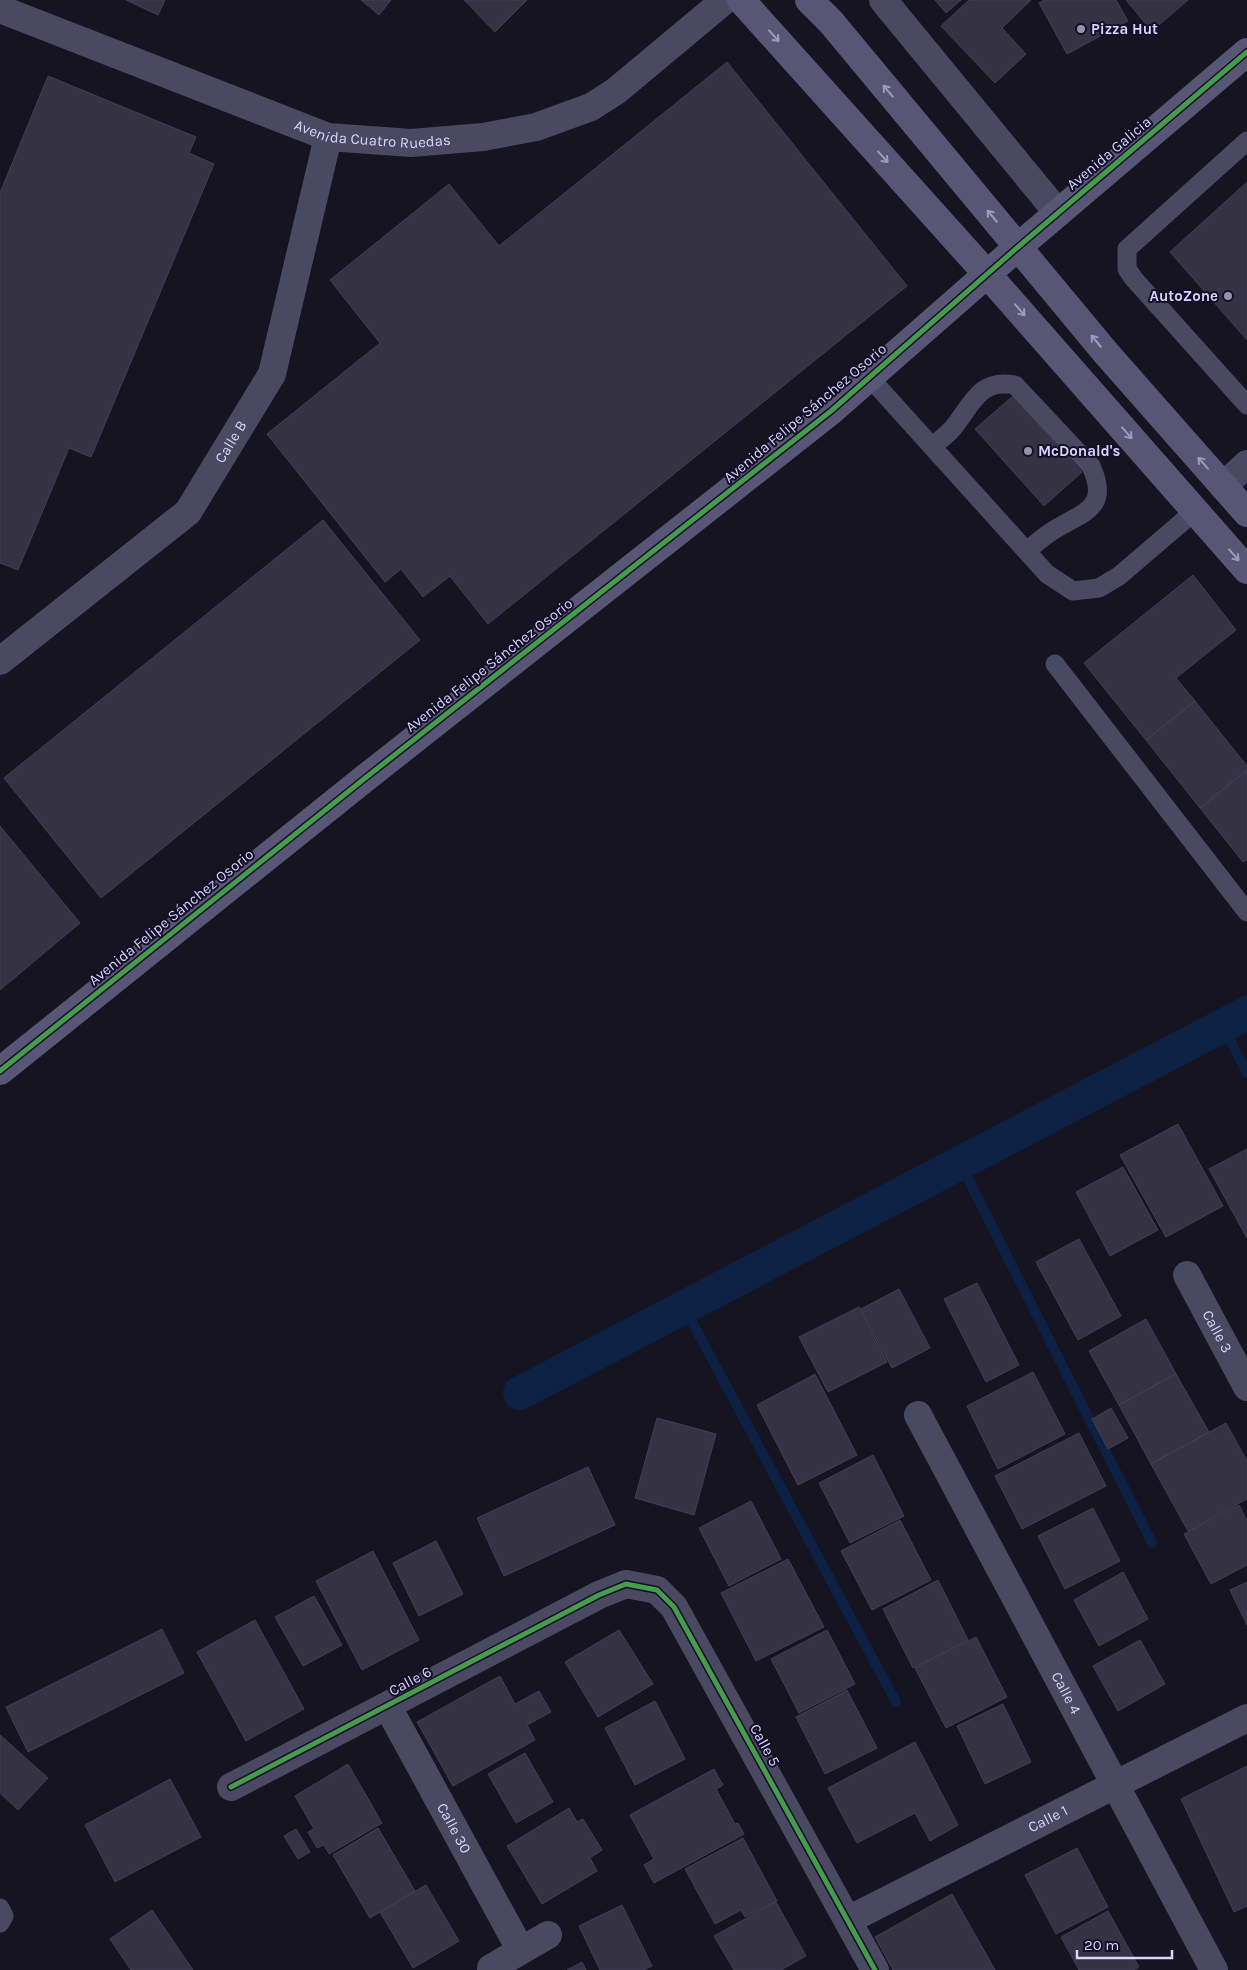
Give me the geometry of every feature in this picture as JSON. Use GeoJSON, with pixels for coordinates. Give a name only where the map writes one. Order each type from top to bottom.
{"type":"FeatureCollection","features":[{"type":"Feature","properties":{"kind":"street","name":"Avenida Cuatro Ruedas"},"geometry":{"type":"LineString","coordinates":[[0,9],[328,138],[411,143],[483,137],[536,127],[590,107],[616,91],[725,0]]}},
{"type":"Feature","properties":{"kind":"street"},"geometry":{"type":"LineString","coordinates":[[741,0],[988,274],[1247,570]]}},
{"type":"Feature","properties":{"kind":"street"},"geometry":{"type":"LineString","coordinates":[[809,0],[831,22],[1106,353],[1247,512]]}},
{"type":"Feature","properties":{"kind":"street"},"geometry":{"type":"LineString","coordinates":[[884,0],[1058,213]]}},
{"type":"Feature","properties":{"kind":"street","name":"Avenida Galicia"},"geometry":{"type":"LineString","coordinates":[[988,274],[1247,52]]}},
{"type":"Feature","properties":{"kind":"street","name":"Calle B"},"geometry":{"type":"LineString","coordinates":[[0,662],[188,512],[272,374],[328,138]]}},
{"type":"Feature","properties":{"kind":"street","name":"Avenida Felipe Sánchez Osorio"},"geometry":{"type":"LineString","coordinates":[[0,1071],[364,779],[786,447],[870,378],[988,274]]}},
{"type":"Feature","properties":{"kind":"street"},"geometry":{"type":"LineString","coordinates":[[1224,486],[1247,464]]}},
{"type":"Feature","properties":{"kind":"street","name":"Calle 3"},"geometry":{"type":"LineString","coordinates":[[1187,1275],[1247,1387]]}},
{"type":"Feature","properties":{"kind":"street","name":"Calle 4"},"geometry":{"type":"LineString","coordinates":[[918,1414],[1214,1970]]}},
{"type":"Feature","properties":{"kind":"street","name":"Calle 5"},"geometry":{"type":"LineString","coordinates":[[599,1595],[626,1584],[657,1590],[674,1607],[875,1970]]}},
{"type":"Feature","properties":{"kind":"street","name":"Calle 6"},"geometry":{"type":"LineString","coordinates":[[231,1787],[388,1707],[599,1595]]}},
{"type":"Feature","properties":{"kind":"street","name":"Calle 30"},"geometry":{"type":"LineString","coordinates":[[388,1707],[520,1949]]}},
{"type":"Feature","properties":{"kind":"street","name":"Calle 1"},"geometry":{"type":"LineString","coordinates":[[848,1920],[1247,1718]]}},
{"type":"Feature","properties":{"kind":"street"},"geometry":{"type":"LineString","coordinates":[[490,1968],[548,1934]]}},
{"type":"Feature","properties":{"kind":"lane"},"geometry":{"type":"LineString","coordinates":[[1247,141],[1127,249],[1127,268],[1134,279],[1247,406]]}},
{"type":"Feature","properties":{"kind":"lane"},"geometry":{"type":"LineString","coordinates":[[870,378],[1047,574],[1073,591],[1099,588],[1119,576],[1195,511]]}},
{"type":"Feature","properties":{"kind":"lane"},"geometry":{"type":"LineString","coordinates":[[932,446],[952,430],[982,391],[989,385],[1001,382],[1015,385],[1091,466],[1098,483],[1098,498],[1090,509],[1054,530],[1027,552]]}},
{"type":"Feature","properties":{"kind":"lane"},"geometry":{"type":"LineString","coordinates":[[1055,664],[1247,912]]}},
{"type":"Feature","properties":{"kind":"lane"},"geometry":{"type":"LineString","coordinates":[[0,1908],[4,1916],[0,1923]]}},
{"type":"Feature","properties":{"kind":"building"},"geometry":{"type":"Polygon","coordinates":[[[126,0],[165,0],[158,15],[126,0]]]}},
{"type":"Feature","properties":{"kind":"building"},"geometry":{"type":"Polygon","coordinates":[[[361,0],[391,0],[379,15],[361,0]]]}},
{"type":"Feature","properties":{"kind":"building"},"geometry":{"type":"Polygon","coordinates":[[[464,0],[527,0],[495,32],[464,0]]]}},
{"type":"Feature","properties":{"kind":"building"},"geometry":{"type":"Polygon","coordinates":[[[935,0],[961,0],[946,13],[935,0]]]}},
{"type":"Feature","properties":{"kind":"building"},"geometry":{"type":"Polygon","coordinates":[[[969,0],[1031,0],[1002,28],[1026,54],[995,83],[941,26],[969,0]]]}},
{"type":"Feature","properties":{"kind":"building"},"geometry":{"type":"Polygon","coordinates":[[[1044,0],[1116,0],[1128,21],[1067,54],[1039,3],[1044,0]]]}},
{"type":"Feature","properties":{"kind":"building"},"geometry":{"type":"Polygon","coordinates":[[[1126,0],[1188,0],[1152,31],[1126,0]]]}},
{"type":"Feature","properties":{"kind":"building"},"geometry":{"type":"Polygon","coordinates":[[[727,62],[907,286],[488,624],[450,576],[423,597],[401,569],[385,582],[267,434],[380,343],[330,280],[449,184],[499,246],[727,62]]]}},
{"type":"Feature","properties":{"kind":"building"},"geometry":{"type":"Polygon","coordinates":[[[48,76],[196,137],[189,153],[214,164],[91,457],[69,448],[18,570],[0,563],[0,193],[48,76]]]}},
{"type":"Feature","properties":{"kind":"building","name":"AutoZone"},"geometry":{"type":"Polygon","coordinates":[[[1247,182],[1247,340],[1170,252],[1247,182]]]}},
{"type":"Feature","properties":{"kind":"building","name":"McDonald's"},"geometry":{"type":"Polygon","coordinates":[[[1013,396],[1082,472],[1044,506],[975,429],[1013,396]]]}},
{"type":"Feature","properties":{"kind":"building"},"geometry":{"type":"Polygon","coordinates":[[[323,520],[420,640],[101,898],[4,778],[323,520]]]}},
{"type":"Feature","properties":{"kind":"building"},"geometry":{"type":"Polygon","coordinates":[[[1193,575],[1236,630],[1176,678],[1195,701],[1146,740],[1084,663],[1193,575]]]}},
{"type":"Feature","properties":{"kind":"building"},"geometry":{"type":"Polygon","coordinates":[[[1195,701],[1247,766],[1247,770],[1200,808],[1146,740],[1195,701]]]}},
{"type":"Feature","properties":{"kind":"building"},"geometry":{"type":"Polygon","coordinates":[[[1247,770],[1247,860],[1243,862],[1200,808],[1247,770]]]}},
{"type":"Feature","properties":{"kind":"building"},"geometry":{"type":"Polygon","coordinates":[[[0,826],[80,923],[0,990],[0,826]]]}},
{"type":"Feature","properties":{"kind":"building"},"geometry":{"type":"Polygon","coordinates":[[[1178,1124],[1223,1206],[1166,1237],[1120,1155],[1178,1124]]]}},
{"type":"Feature","properties":{"kind":"building"},"geometry":{"type":"Polygon","coordinates":[[[1247,1149],[1247,1238],[1209,1169],[1247,1149]]]}},
{"type":"Feature","properties":{"kind":"building"},"geometry":{"type":"Polygon","coordinates":[[[1123,1167],[1158,1230],[1110,1256],[1076,1192],[1123,1167]]]}},
{"type":"Feature","properties":{"kind":"building"},"geometry":{"type":"Polygon","coordinates":[[[1079,1239],[1121,1316],[1078,1340],[1036,1262],[1079,1239]]]}},
{"type":"Feature","properties":{"kind":"building"},"geometry":{"type":"Polygon","coordinates":[[[977,1283],[1019,1365],[986,1382],[944,1299],[977,1283]]]}},
{"type":"Feature","properties":{"kind":"building"},"geometry":{"type":"Polygon","coordinates":[[[899,1289],[930,1348],[892,1368],[861,1309],[899,1289]]]}},
{"type":"Feature","properties":{"kind":"building"},"geometry":{"type":"Polygon","coordinates":[[[859,1307],[887,1362],[828,1392],[799,1337],[859,1307]]]}},
{"type":"Feature","properties":{"kind":"building"},"geometry":{"type":"Polygon","coordinates":[[[1146,1319],[1176,1374],[1119,1405],[1089,1351],[1146,1319]]]}},
{"type":"Feature","properties":{"kind":"building"},"geometry":{"type":"Polygon","coordinates":[[[1033,1372],[1065,1434],[998,1469],[967,1406],[1033,1372]]]}},
{"type":"Feature","properties":{"kind":"building"},"geometry":{"type":"Polygon","coordinates":[[[815,1374],[857,1455],[798,1485],[757,1405],[815,1374]]]}},
{"type":"Feature","properties":{"kind":"building"},"geometry":{"type":"Polygon","coordinates":[[[1176,1374],[1209,1432],[1151,1464],[1119,1405],[1176,1374]]]}},
{"type":"Feature","properties":{"kind":"building"},"geometry":{"type":"Polygon","coordinates":[[[1111,1408],[1128,1438],[1108,1449],[1092,1419],[1111,1408]]]}},
{"type":"Feature","properties":{"kind":"building"},"geometry":{"type":"Polygon","coordinates":[[[657,1418],[716,1434],[694,1515],[635,1498],[657,1418]]]}},
{"type":"Feature","properties":{"kind":"building"},"geometry":{"type":"Polygon","coordinates":[[[1226,1423],[1247,1461],[1247,1499],[1188,1531],[1151,1464],[1226,1423]]]}},
{"type":"Feature","properties":{"kind":"building"},"geometry":{"type":"Polygon","coordinates":[[[1079,1433],[1106,1486],[1022,1529],[995,1476],[1079,1433]]]}},
{"type":"Feature","properties":{"kind":"building"},"geometry":{"type":"Polygon","coordinates":[[[873,1455],[904,1516],[850,1543],[819,1483],[873,1455]]]}},
{"type":"Feature","properties":{"kind":"building"},"geometry":{"type":"Polygon","coordinates":[[[588,1467],[615,1525],[504,1576],[477,1518],[588,1467]]]}},
{"type":"Feature","properties":{"kind":"building"},"geometry":{"type":"Polygon","coordinates":[[[751,1501],[781,1559],[729,1586],[699,1528],[751,1501]]]}},
{"type":"Feature","properties":{"kind":"building"},"geometry":{"type":"Polygon","coordinates":[[[1239,1505],[1247,1521],[1247,1565],[1211,1584],[1184,1534],[1239,1505]]]}},
{"type":"Feature","properties":{"kind":"building"},"geometry":{"type":"Polygon","coordinates":[[[1093,1508],[1120,1561],[1065,1589],[1038,1536],[1093,1508]]]}},
{"type":"Feature","properties":{"kind":"building"},"geometry":{"type":"Polygon","coordinates":[[[900,1520],[931,1580],[872,1610],[841,1551],[900,1520]]]}},
{"type":"Feature","properties":{"kind":"building"},"geometry":{"type":"Polygon","coordinates":[[[436,1541],[463,1594],[419,1616],[393,1563],[436,1541]]]}},
{"type":"Feature","properties":{"kind":"building"},"geometry":{"type":"Polygon","coordinates":[[[373,1551],[419,1640],[362,1670],[316,1581],[373,1551]]]}},
{"type":"Feature","properties":{"kind":"building"},"geometry":{"type":"Polygon","coordinates":[[[788,1559],[824,1627],[756,1661],[721,1593],[788,1559]]]}},
{"type":"Feature","properties":{"kind":"building"},"geometry":{"type":"Polygon","coordinates":[[[1123,1572],[1148,1619],[1099,1646],[1074,1600],[1123,1572]]]}},
{"type":"Feature","properties":{"kind":"building"},"geometry":{"type":"Polygon","coordinates":[[[938,1580],[968,1640],[913,1668],[883,1609],[938,1580]]]}},
{"type":"Feature","properties":{"kind":"building"},"geometry":{"type":"Polygon","coordinates":[[[1247,1582],[1247,1625],[1230,1590],[1247,1582]]]}},
{"type":"Feature","properties":{"kind":"building"},"geometry":{"type":"Polygon","coordinates":[[[314,1596],[342,1645],[303,1666],[275,1617],[314,1596]]]}},
{"type":"Feature","properties":{"kind":"building"},"geometry":{"type":"Polygon","coordinates":[[[255,1620],[304,1709],[246,1741],[197,1652],[255,1620]]]}},
{"type":"Feature","properties":{"kind":"building"},"geometry":{"type":"Polygon","coordinates":[[[162,1629],[184,1673],[28,1752],[6,1707],[162,1629]]]}},
{"type":"Feature","properties":{"kind":"building"},"geometry":{"type":"Polygon","coordinates":[[[619,1630],[653,1684],[598,1717],[565,1662],[619,1630]]]}},
{"type":"Feature","properties":{"kind":"building"},"geometry":{"type":"Polygon","coordinates":[[[827,1630],[855,1684],[799,1713],[771,1659],[827,1630]]]}},
{"type":"Feature","properties":{"kind":"building"},"geometry":{"type":"Polygon","coordinates":[[[976,1637],[1007,1697],[946,1728],[915,1668],[976,1637]]]}},
{"type":"Feature","properties":{"kind":"building"},"geometry":{"type":"Polygon","coordinates":[[[1140,1640],[1165,1684],[1118,1711],[1093,1666],[1140,1640]]]}},
{"type":"Feature","properties":{"kind":"building"},"geometry":{"type":"Polygon","coordinates":[[[500,1676],[515,1704],[539,1691],[551,1712],[527,1725],[535,1740],[453,1786],[417,1722],[500,1676]]]}},
{"type":"Feature","properties":{"kind":"building"},"geometry":{"type":"Polygon","coordinates":[[[847,1690],[877,1748],[825,1774],[796,1717],[847,1690]]]}},
{"type":"Feature","properties":{"kind":"building"},"geometry":{"type":"Polygon","coordinates":[[[655,1701],[685,1759],[635,1785],[605,1728],[655,1701]]]}},
{"type":"Feature","properties":{"kind":"building"},"geometry":{"type":"Polygon","coordinates":[[[1003,1704],[1031,1762],[985,1784],[957,1726],[1003,1704]]]}},
{"type":"Feature","properties":{"kind":"building"},"geometry":{"type":"Polygon","coordinates":[[[0,1735],[48,1778],[18,1810],[0,1793],[0,1735]]]}},
{"type":"Feature","properties":{"kind":"building"},"geometry":{"type":"Polygon","coordinates":[[[915,1742],[958,1825],[930,1841],[915,1813],[857,1843],[828,1788],[915,1742]]]}},
{"type":"Feature","properties":{"kind":"building"},"geometry":{"type":"Polygon","coordinates":[[[525,1753],[553,1802],[516,1823],[488,1774],[525,1753]]]}},
{"type":"Feature","properties":{"kind":"building"},"geometry":{"type":"Polygon","coordinates":[[[348,1764],[382,1823],[329,1854],[324,1845],[317,1848],[308,1832],[314,1829],[295,1796],[348,1764]]]}},
{"type":"Feature","properties":{"kind":"building"},"geometry":{"type":"Polygon","coordinates":[[[1247,1766],[1247,1906],[1234,1912],[1181,1799],[1247,1766]]]}},
{"type":"Feature","properties":{"kind":"building"},"geometry":{"type":"Polygon","coordinates":[[[714,1769],[723,1785],[716,1789],[735,1824],[738,1823],[744,1834],[654,1883],[644,1865],[654,1859],[630,1815],[714,1769]]]}},
{"type":"Feature","properties":{"kind":"building"},"geometry":{"type":"Polygon","coordinates":[[[170,1779],[201,1837],[115,1882],[85,1825],[170,1779]]]}},
{"type":"Feature","properties":{"kind":"building"},"geometry":{"type":"Polygon","coordinates":[[[569,1808],[577,1822],[583,1819],[602,1850],[590,1858],[597,1871],[542,1904],[507,1846],[569,1808]]]}},
{"type":"Feature","properties":{"kind":"building"},"geometry":{"type":"Polygon","coordinates":[[[378,1828],[415,1891],[370,1918],[333,1855],[378,1828]]]}},
{"type":"Feature","properties":{"kind":"building"},"geometry":{"type":"Polygon","coordinates":[[[296,1829],[310,1852],[298,1859],[284,1836],[296,1829]]]}},
{"type":"Feature","properties":{"kind":"building"},"geometry":{"type":"Polygon","coordinates":[[[743,1838],[777,1901],[745,1917],[741,1910],[715,1924],[685,1869],[743,1838]]]}},
{"type":"Feature","properties":{"kind":"building"},"geometry":{"type":"Polygon","coordinates":[[[1077,1848],[1108,1907],[1056,1934],[1025,1875],[1077,1848]]]}},
{"type":"Feature","properties":{"kind":"building"},"geometry":{"type":"Polygon","coordinates":[[[426,1885],[459,1941],[413,1968],[380,1912],[426,1885]]]}},
{"type":"Feature","properties":{"kind":"building"},"geometry":{"type":"Polygon","coordinates":[[[952,1894],[995,1970],[893,1970],[875,1937],[952,1894]]]}},
{"type":"Feature","properties":{"kind":"building"},"geometry":{"type":"Polygon","coordinates":[[[776,1902],[806,1956],[781,1970],[734,1970],[714,1936],[776,1902]]]}},
{"type":"Feature","properties":{"kind":"building"},"geometry":{"type":"Polygon","coordinates":[[[622,1905],[652,1966],[643,1970],[600,1970],[579,1926],[622,1905]]]}},
{"type":"Feature","properties":{"kind":"building"},"geometry":{"type":"Polygon","coordinates":[[[152,1910],[193,1970],[131,1970],[110,1939],[152,1910]]]}},
{"type":"Feature","properties":{"kind":"building"},"geometry":{"type":"Polygon","coordinates":[[[1108,1911],[1139,1967],[1134,1970],[1079,1970],[1061,1937],[1108,1911]]]}},
{"type":"Feature","properties":{"kind":"building"},"geometry":{"type":"Polygon","coordinates":[[[582,1962],[586,1970],[567,1970],[582,1962]]]}},
{"type":"Feature","properties":{"kind":"waterway"},"geometry":{"type":"LineString","coordinates":[[520,1393],[1247,1013]]}},
{"type":"Feature","properties":{"kind":"waterway"},"geometry":{"type":"LineString","coordinates":[[1223,1026],[1247,1073]]}},
{"type":"Feature","properties":{"kind":"waterway"},"geometry":{"type":"LineString","coordinates":[[960,1163],[1152,1543]]}},
{"type":"Feature","properties":{"kind":"waterway"},"geometry":{"type":"LineString","coordinates":[[684,1307],[896,1702]]}},
{"type":"Feature","properties":{"kind":"cycle path"},"geometry":{"type":"LineString","coordinates":[[0,1071],[364,779],[831,411],[1018,247],[1247,52]]}},
{"type":"Feature","properties":{"kind":"cycle path"},"geometry":{"type":"LineString","coordinates":[[231,1787],[599,1595],[626,1584],[657,1590],[674,1607],[875,1970]]}},
{"type":"Feature","properties":{"kind":"place","name":"Pizza Hut"},"geometry":{"type":"Point","coordinates":[1081,29]}},
{"type":"Feature","properties":{"kind":"place","name":"AutoZone"},"geometry":{"type":"Point","coordinates":[1228,296]}},
{"type":"Feature","properties":{"kind":"place","name":"McDonald's"},"geometry":{"type":"Point","coordinates":[1028,451]}}]}
